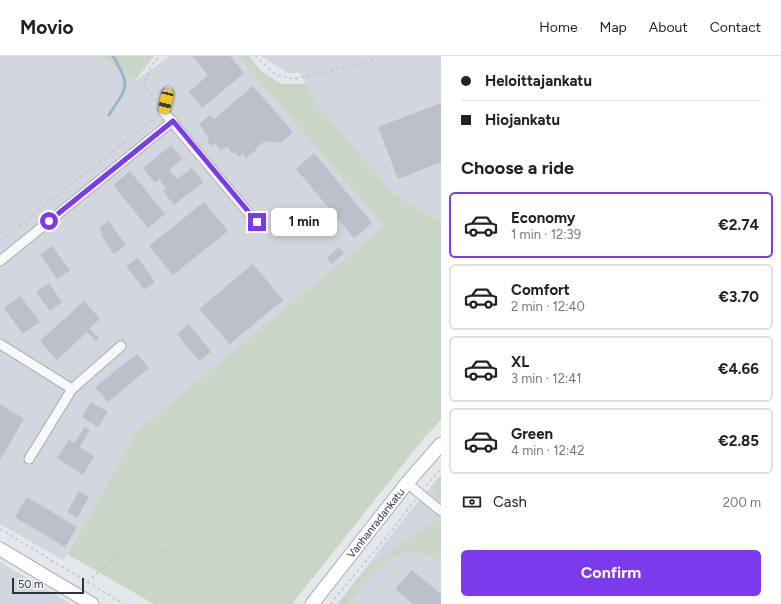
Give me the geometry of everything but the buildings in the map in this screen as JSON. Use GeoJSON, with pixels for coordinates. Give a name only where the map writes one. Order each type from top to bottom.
{"type":"FeatureCollection","features":[{"type":"Feature","properties":{"kind":"street"},"geometry":{"type":"LineString","coordinates":[[168,91],[163,111],[257,222]]}},
{"type":"Feature","properties":{"kind":"street"},"geometry":{"type":"LineString","coordinates":[[0,261],[173,121]]}},
{"type":"Feature","properties":{"kind":"street"},"geometry":{"type":"LineString","coordinates":[[0,344],[72,389]]}},
{"type":"Feature","properties":{"kind":"street"},"geometry":{"type":"LineString","coordinates":[[29,459],[72,389],[121,346]]}},
{"type":"Feature","properties":{"kind":"street","name":"Vanhanradankatu"},"geometry":{"type":"LineString","coordinates":[[312,604],[408,483],[441,444]]}},
{"type":"Feature","properties":{"kind":"street"},"geometry":{"type":"LineString","coordinates":[[408,483],[441,511]]}},
{"type":"Feature","properties":{"kind":"street"},"geometry":{"type":"LineString","coordinates":[[0,548],[92,604]]}},
{"type":"Feature","properties":{"kind":"path"},"geometry":{"type":"LineString","coordinates":[[0,241],[163,111],[144,85],[150,67],[160,56]]}},
{"type":"Feature","properties":{"kind":"path"},"geometry":{"type":"LineString","coordinates":[[255,56],[276,75],[295,79],[370,62],[375,56]]}},
{"type":"Feature","properties":{"kind":"path"},"geometry":{"type":"LineString","coordinates":[[330,604],[393,529],[441,468]]}},
{"type":"Feature","properties":{"kind":"path"},"geometry":{"type":"LineString","coordinates":[[0,529],[124,604]]}},
{"type":"Feature","properties":{"kind":"path"},"geometry":{"type":"LineString","coordinates":[[88,582],[113,560],[130,553],[153,549],[168,552],[186,552]]}},
{"type":"Feature","properties":{"kind":"shaded area"},"geometry":{"type":"Polygon","coordinates":[[[0,56],[100,56],[135,81],[170,56],[238,56],[384,226],[136,432],[63,560],[0,524],[0,56]]]}},
{"type":"Feature","properties":{"kind":"shaded area"},"geometry":{"type":"Polygon","coordinates":[[[261,56],[441,56],[441,222],[394,194],[317,104],[300,73],[287,73],[261,56]]]}},
{"type":"Feature","properties":{"kind":"shaded area"},"geometry":{"type":"Polygon","coordinates":[[[441,475],[441,604],[337,604],[407,515],[441,475]]]}},
{"type":"Feature","properties":{"kind":"shaded area"},"geometry":{"type":"Polygon","coordinates":[[[0,562],[71,604],[0,604],[0,562]]]}},
{"type":"Feature","properties":{"kind":"green space"},"geometry":{"type":"Polygon","coordinates":[[[100,56],[154,56],[135,81],[100,56]]]}},
{"type":"Feature","properties":{"kind":"green space"},"geometry":{"type":"Polygon","coordinates":[[[238,56],[249,56],[260,70],[281,84],[306,84],[317,104],[394,194],[441,222],[441,420],[424,438],[292,604],[154,604],[67,554],[136,432],[384,226],[238,56]]]}},
{"type":"Feature","properties":{"kind":"green space"},"geometry":{"type":"Polygon","coordinates":[[[441,475],[441,500],[437,497],[431,487],[441,475]]]}},
{"type":"Feature","properties":{"kind":"green space"},"geometry":{"type":"Polygon","coordinates":[[[438,519],[441,522],[441,562],[422,554],[412,552],[403,553],[386,562],[379,568],[348,604],[338,604],[369,566],[438,519]]]}},
{"type":"Feature","properties":{"kind":"waterway"},"geometry":{"type":"LineString","coordinates":[[109,115],[120,98],[125,86],[123,74],[113,56]]}},
{"type":"Feature","properties":{"kind":"route"},"geometry":{"type":"LineString","coordinates":[[49,221],[173,121],[257,222]]}}]}
